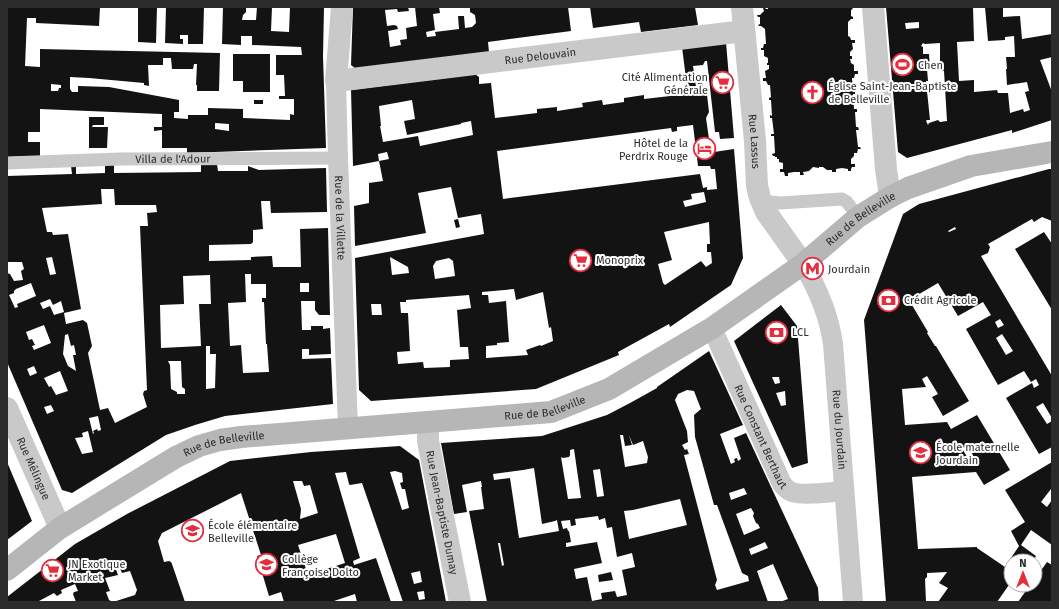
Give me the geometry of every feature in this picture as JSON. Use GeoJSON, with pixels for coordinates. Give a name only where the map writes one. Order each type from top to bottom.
{"type":"FeatureCollection","features":[{"type":"Feature","properties":{"kind":"main road","name":"Rue de Belleville"},"geometry":{"type":"LineString","coordinates":[[7,570],[60,528],[176,457],[199,446],[220,440],[241,437],[551,412],[609,389],[712,328],[803,264],[858,217],[890,197],[908,188],[971,166],[1052,152]]}},
{"type":"Feature","properties":{"kind":"street","name":"Rue de la Villette"},"geometry":{"type":"LineString","coordinates":[[342,7],[336,81],[348,428]]}},
{"type":"Feature","properties":{"kind":"street","name":"Rue Lassus"},"geometry":{"type":"LineString","coordinates":[[742,7],[755,141],[757,186],[766,212],[803,264]]}},
{"type":"Feature","properties":{"kind":"street"},"geometry":{"type":"LineString","coordinates":[[873,7],[886,169],[890,197]]}},
{"type":"Feature","properties":{"kind":"street","name":"Rue Delouvain"},"geometry":{"type":"LineString","coordinates":[[336,81],[744,31]]}},
{"type":"Feature","properties":{"kind":"street","name":"Rue du Jourdain"},"geometry":{"type":"LineString","coordinates":[[803,264],[814,281],[825,307],[831,328],[853,602]]}},
{"type":"Feature","properties":{"kind":"street","name":"Rue Constant Berthaut"},"geometry":{"type":"LineString","coordinates":[[712,328],[782,484],[786,489],[801,494],[844,491]]}},
{"type":"Feature","properties":{"kind":"street","name":"Rue Mélingue"},"geometry":{"type":"LineString","coordinates":[[7,408],[60,528]]}},
{"type":"Feature","properties":{"kind":"street","name":"Rue Jean-Baptiste Dumay"},"geometry":{"type":"LineString","coordinates":[[428,422],[428,441],[460,602]]}},
{"type":"Feature","properties":{"kind":"lane","name":"Villa de l'Adour"},"geometry":{"type":"LineString","coordinates":[[7,163],[120,159],[338,158]]}},
{"type":"Feature","properties":{"kind":"lane"},"geometry":{"type":"LineString","coordinates":[[760,198],[771,202],[780,203],[842,199],[847,202],[858,217]]}},
{"type":"Feature","properties":{"kind":"building"},"geometry":{"type":"Polygon","coordinates":[[[7,7],[100,7],[99,26],[36,23],[36,18],[27,18],[25,66],[40,67],[40,49],[220,53],[219,91],[197,91],[197,64],[194,64],[193,69],[172,69],[171,58],[163,58],[163,65],[148,65],[149,86],[144,85],[144,83],[70,77],[70,89],[72,92],[78,92],[78,86],[109,87],[179,100],[179,112],[174,112],[174,118],[188,119],[188,115],[208,115],[208,108],[243,109],[243,118],[290,120],[290,114],[294,115],[294,99],[279,99],[279,96],[285,96],[284,75],[276,75],[276,55],[302,55],[301,47],[252,45],[252,36],[241,36],[241,45],[222,44],[223,7],[246,7],[246,12],[243,15],[242,20],[256,20],[257,7],[272,7],[271,31],[289,32],[290,7],[324,7],[323,56],[326,148],[187,153],[187,148],[162,148],[162,130],[154,131],[154,127],[162,127],[162,114],[40,109],[40,132],[28,132],[28,142],[40,142],[40,156],[7,157],[7,7]],[[51,84],[51,91],[58,91],[59,88],[61,88],[61,85],[51,84]],[[215,123],[215,129],[229,131],[229,124],[215,123]]]}},
{"type":"Feature","properties":{"kind":"building"},"geometry":{"type":"Polygon","coordinates":[[[138,7],[157,7],[156,43],[138,42],[138,7]]]}},
{"type":"Feature","properties":{"kind":"building"},"geometry":{"type":"Polygon","coordinates":[[[166,7],[204,7],[203,44],[188,44],[188,35],[180,35],[180,39],[183,39],[183,44],[165,43],[166,7]]]}},
{"type":"Feature","properties":{"kind":"building"},"geometry":{"type":"Polygon","coordinates":[[[353,7],[408,7],[409,11],[398,12],[397,9],[385,10],[387,26],[394,25],[397,26],[398,29],[388,31],[390,47],[401,45],[400,40],[407,39],[406,28],[417,26],[415,7],[439,7],[440,13],[433,14],[435,30],[426,32],[427,37],[436,36],[435,32],[459,29],[458,16],[464,16],[465,28],[472,27],[476,23],[475,15],[470,12],[470,7],[568,7],[571,31],[488,42],[489,52],[356,69],[351,65],[353,7]]]}},
{"type":"Feature","properties":{"kind":"building"},"geometry":{"type":"Polygon","coordinates":[[[590,7],[695,7],[698,25],[641,32],[639,22],[593,28],[590,7]]]}},
{"type":"Feature","properties":{"kind":"building","name":"Église Saint-Jean-Baptiste de Belleville"},"geometry":{"type":"Polygon","coordinates":[[[768,7],[849,7],[853,9],[851,10],[851,16],[853,19],[848,22],[848,36],[851,40],[855,40],[855,43],[852,43],[853,49],[850,52],[850,56],[852,56],[852,59],[850,59],[851,63],[854,65],[854,71],[858,71],[858,74],[855,74],[854,78],[852,78],[853,91],[855,91],[855,94],[853,94],[854,109],[857,109],[857,112],[855,112],[856,127],[858,127],[859,130],[856,130],[858,147],[861,149],[858,149],[857,153],[854,153],[854,156],[851,159],[851,164],[855,164],[855,167],[852,167],[851,171],[842,168],[836,169],[836,172],[832,172],[832,170],[827,170],[823,167],[813,167],[809,171],[803,172],[804,175],[800,175],[800,172],[794,172],[788,173],[788,176],[785,176],[784,172],[780,172],[780,169],[783,169],[783,163],[779,162],[779,159],[772,154],[775,153],[774,136],[771,136],[771,134],[774,134],[772,118],[770,118],[770,115],[772,116],[771,100],[769,100],[771,97],[770,85],[768,85],[766,81],[763,81],[763,78],[766,78],[765,71],[769,69],[769,65],[767,65],[768,58],[764,56],[764,50],[761,50],[764,44],[766,44],[765,29],[758,25],[760,24],[760,17],[757,15],[760,15],[764,11],[763,8],[768,9],[768,7]]]}},
{"type":"Feature","properties":{"kind":"building"},"geometry":{"type":"Polygon","coordinates":[[[886,7],[973,7],[974,41],[957,42],[959,81],[974,80],[974,92],[997,90],[998,93],[1008,93],[1010,113],[1023,109],[1024,112],[1030,110],[1025,92],[1029,91],[1027,82],[1007,85],[1006,57],[1015,57],[1014,36],[1005,37],[1005,40],[988,41],[985,7],[1003,7],[1003,17],[1020,16],[1022,39],[1052,34],[1052,57],[1040,60],[1052,92],[1052,120],[1012,133],[1012,130],[907,158],[898,152],[886,7]],[[919,22],[905,23],[906,29],[919,28],[919,22]],[[923,43],[921,46],[923,47],[923,54],[929,54],[930,69],[927,69],[928,81],[926,81],[930,120],[926,121],[928,125],[929,123],[938,120],[940,122],[947,121],[944,71],[940,71],[940,43],[923,43]]]}},
{"type":"Feature","properties":{"kind":"building"},"geometry":{"type":"Polygon","coordinates":[[[726,42],[734,138],[720,139],[719,132],[715,132],[707,61],[705,61],[703,65],[693,66],[696,87],[699,87],[698,83],[702,83],[703,87],[706,86],[709,112],[706,118],[709,139],[713,141],[714,152],[734,149],[743,258],[731,285],[670,327],[669,324],[618,352],[619,355],[536,389],[371,401],[359,390],[355,258],[484,234],[481,214],[458,218],[451,187],[418,193],[426,233],[355,246],[354,206],[369,203],[369,183],[383,181],[379,161],[353,166],[351,90],[475,74],[479,77],[479,84],[491,83],[495,118],[537,113],[537,109],[557,107],[557,111],[583,107],[582,103],[602,100],[603,105],[624,102],[624,98],[644,95],[644,99],[688,94],[682,47],[726,42]],[[412,100],[379,106],[383,142],[418,136],[420,146],[473,135],[471,121],[407,135],[404,121],[415,119],[412,100]],[[693,125],[677,127],[677,131],[672,132],[671,128],[497,151],[503,199],[700,174],[703,188],[707,187],[707,190],[717,189],[715,169],[711,169],[710,166],[698,166],[693,125]],[[387,152],[378,154],[379,161],[389,159],[387,152]],[[704,192],[691,194],[692,199],[683,201],[685,207],[706,202],[704,192]],[[709,222],[664,232],[672,260],[658,264],[663,283],[665,285],[701,261],[706,267],[712,263],[711,252],[707,252],[707,244],[710,244],[709,222]],[[390,257],[392,275],[409,273],[408,267],[390,257]],[[449,258],[436,261],[433,266],[435,279],[455,276],[453,261],[449,258]],[[514,289],[482,292],[482,295],[488,295],[489,303],[506,301],[509,342],[486,346],[486,358],[528,355],[526,350],[553,341],[551,327],[549,328],[543,292],[516,300],[514,289]],[[469,295],[406,300],[406,302],[400,302],[401,313],[408,313],[410,351],[397,352],[398,364],[423,362],[424,368],[450,367],[450,360],[469,359],[468,347],[460,347],[457,310],[471,308],[469,295]],[[371,304],[372,315],[382,315],[381,304],[371,304]]]}},
{"type":"Feature","properties":{"kind":"building"},"geometry":{"type":"Polygon","coordinates":[[[233,54],[270,54],[270,92],[243,92],[243,81],[233,81],[233,54]]]}},
{"type":"Feature","properties":{"kind":"building"},"geometry":{"type":"Polygon","coordinates":[[[254,100],[263,100],[263,104],[254,104],[254,100]]]}},
{"type":"Feature","properties":{"kind":"building"},"geometry":{"type":"Polygon","coordinates":[[[89,117],[104,117],[104,125],[93,125],[92,127],[108,127],[107,148],[89,148],[89,117]]]}},
{"type":"Feature","properties":{"kind":"building"},"geometry":{"type":"Polygon","coordinates":[[[201,163],[217,164],[218,171],[248,171],[248,166],[259,170],[326,168],[327,212],[271,213],[270,201],[261,201],[263,229],[253,230],[253,242],[251,244],[209,245],[209,261],[251,260],[251,257],[272,256],[273,267],[301,267],[300,229],[328,228],[330,315],[319,315],[315,310],[315,301],[301,301],[302,330],[311,330],[311,326],[323,326],[323,329],[330,328],[331,354],[309,355],[309,349],[302,349],[302,359],[331,358],[333,404],[225,416],[195,425],[166,435],[72,493],[62,490],[7,362],[7,273],[10,274],[14,281],[23,280],[21,271],[24,269],[22,262],[7,262],[7,176],[72,174],[71,166],[76,165],[76,174],[105,173],[105,165],[114,165],[114,173],[201,172],[201,163]],[[101,189],[102,204],[42,208],[47,232],[52,232],[53,235],[68,234],[81,309],[64,313],[66,324],[83,320],[87,323],[92,346],[88,353],[100,410],[108,408],[115,423],[147,407],[143,394],[144,391],[147,390],[140,226],[148,226],[147,213],[157,212],[156,205],[115,205],[114,189],[101,189]],[[52,257],[46,258],[50,275],[56,274],[52,257]],[[245,274],[246,302],[228,303],[230,346],[241,345],[243,373],[269,372],[264,302],[262,302],[262,298],[266,298],[266,284],[251,284],[251,274],[245,274]],[[210,275],[183,276],[184,304],[160,305],[161,348],[201,346],[199,304],[211,304],[210,275]],[[31,283],[16,289],[14,293],[9,295],[15,308],[18,307],[17,304],[36,296],[31,283]],[[300,283],[300,292],[309,292],[309,283],[300,283]],[[50,299],[40,303],[43,309],[50,306],[54,315],[64,312],[61,301],[53,305],[50,299]],[[44,325],[26,332],[29,340],[32,339],[35,345],[32,346],[34,350],[51,343],[44,325]],[[68,334],[65,335],[63,354],[68,366],[76,371],[73,355],[76,355],[74,345],[71,346],[68,334]],[[206,346],[206,389],[215,388],[216,354],[210,354],[210,346],[206,346]],[[168,361],[170,365],[171,389],[177,392],[177,394],[185,394],[185,389],[182,387],[181,361],[168,361]],[[34,366],[27,369],[30,376],[37,373],[34,366]],[[60,371],[44,378],[49,387],[51,386],[56,395],[68,391],[60,371]],[[51,405],[44,407],[47,414],[54,411],[51,405]],[[98,416],[89,418],[93,434],[93,431],[97,429],[98,431],[101,430],[98,416]],[[88,431],[82,433],[83,437],[75,438],[82,454],[93,452],[88,431]]]}},
{"type":"Feature","properties":{"kind":"building"},"geometry":{"type":"Polygon","coordinates":[[[1052,169],[1052,221],[1042,217],[1034,222],[1032,219],[988,244],[990,247],[988,253],[981,256],[1052,376],[1052,418],[1043,403],[1036,407],[1047,424],[1052,421],[1052,447],[1039,454],[1006,398],[1032,383],[1034,388],[1039,385],[1036,379],[1031,382],[1024,371],[998,385],[966,329],[991,315],[983,302],[958,316],[938,283],[909,300],[928,332],[927,333],[969,401],[943,416],[932,397],[938,394],[927,376],[922,379],[926,387],[902,389],[905,425],[947,422],[951,429],[977,415],[1010,470],[984,485],[976,472],[912,477],[918,549],[977,547],[1003,566],[1003,593],[997,602],[938,602],[948,588],[939,583],[947,572],[927,573],[927,577],[925,579],[926,602],[886,602],[864,320],[903,214],[919,204],[1052,169]],[[955,227],[948,231],[949,232],[956,229],[955,227]],[[1000,319],[995,322],[998,328],[1004,325],[1000,319]],[[1002,334],[996,338],[1006,355],[1013,351],[1002,334]],[[968,446],[962,448],[972,466],[977,463],[968,446]]]}},
{"type":"Feature","properties":{"kind":"building"},"geometry":{"type":"Polygon","coordinates":[[[458,219],[460,227],[456,228],[454,220],[458,219]]]}},
{"type":"Feature","properties":{"kind":"building"},"geometry":{"type":"Polygon","coordinates":[[[1044,232],[1052,244],[1052,310],[1015,249],[1044,232]]]}},
{"type":"Feature","properties":{"kind":"building"},"geometry":{"type":"Polygon","coordinates":[[[781,305],[797,326],[808,463],[792,468],[734,341],[781,305]],[[772,377],[775,384],[780,383],[779,377],[772,377]],[[785,391],[776,393],[781,406],[786,405],[785,391]]]}},
{"type":"Feature","properties":{"kind":"building"},"geometry":{"type":"Polygon","coordinates":[[[709,351],[743,425],[720,434],[731,464],[735,462],[734,459],[737,458],[738,461],[741,459],[734,438],[746,433],[818,588],[819,602],[780,602],[788,599],[773,564],[757,571],[768,602],[487,602],[469,511],[484,509],[481,481],[462,485],[467,512],[454,514],[441,443],[542,436],[607,415],[657,387],[709,351]],[[687,390],[678,394],[675,400],[687,431],[688,442],[682,445],[685,450],[687,449],[689,454],[684,455],[717,580],[715,585],[717,590],[749,581],[748,576],[742,573],[717,505],[714,505],[695,437],[694,415],[701,409],[694,391],[687,390]],[[620,435],[625,467],[647,463],[648,457],[643,441],[633,445],[629,435],[632,445],[625,446],[623,435],[620,435]],[[574,449],[570,450],[569,457],[561,457],[568,499],[581,498],[574,449]],[[534,468],[493,474],[494,480],[510,478],[519,538],[559,531],[557,520],[542,524],[534,468]],[[600,469],[593,470],[597,497],[604,496],[600,469]],[[744,488],[729,493],[731,500],[747,494],[744,488]],[[680,499],[624,511],[629,539],[687,525],[680,499]],[[751,508],[736,514],[744,535],[760,528],[756,523],[753,516],[754,513],[751,508]],[[598,516],[575,519],[576,525],[571,526],[570,520],[561,521],[563,529],[567,528],[569,531],[571,542],[566,543],[566,547],[597,542],[602,563],[574,569],[576,579],[587,577],[592,601],[602,599],[601,593],[615,591],[617,597],[627,595],[622,570],[635,567],[632,553],[617,557],[612,527],[607,528],[605,518],[599,520],[598,516]],[[765,542],[749,549],[751,555],[768,548],[765,542]],[[498,543],[502,566],[504,565],[500,543],[498,543]]]}},
{"type":"Feature","properties":{"kind":"building"},"geometry":{"type":"Polygon","coordinates":[[[400,446],[419,460],[446,602],[403,602],[362,483],[350,485],[346,472],[335,473],[360,558],[353,561],[354,565],[376,558],[391,602],[357,602],[355,594],[331,602],[284,602],[281,592],[269,596],[257,556],[261,555],[241,493],[162,533],[158,541],[164,562],[171,562],[185,602],[113,602],[76,602],[73,594],[74,592],[78,591],[75,584],[61,590],[62,593],[57,596],[54,593],[39,601],[40,602],[7,602],[7,597],[75,544],[127,514],[230,461],[311,452],[400,446]],[[395,471],[390,472],[402,510],[409,508],[405,489],[402,489],[400,483],[403,482],[402,473],[395,471]],[[293,481],[301,509],[300,519],[318,513],[310,485],[304,486],[302,481],[293,481]],[[336,534],[298,545],[308,575],[345,563],[336,534]],[[119,566],[115,567],[118,575],[105,578],[110,591],[106,592],[109,600],[113,602],[135,595],[137,590],[130,571],[122,573],[119,566]],[[420,571],[411,573],[414,584],[422,582],[420,571]],[[86,575],[81,576],[82,582],[88,580],[86,575]],[[424,591],[417,592],[419,600],[425,599],[424,591]]]}},
{"type":"Feature","properties":{"kind":"building"},"geometry":{"type":"Polygon","coordinates":[[[7,462],[32,521],[7,540],[7,462]]]}},
{"type":"Feature","properties":{"kind":"building"},"geometry":{"type":"Polygon","coordinates":[[[1052,462],[1052,490],[1051,489],[1041,502],[1047,507],[1052,500],[1052,545],[1031,530],[1021,545],[1032,553],[1014,553],[1019,546],[1011,531],[1025,522],[1005,490],[1052,462]]]}},
{"type":"Feature","properties":{"kind":"building"},"geometry":{"type":"Polygon","coordinates":[[[1047,562],[1052,565],[1052,602],[1018,602],[1024,593],[1043,593],[1043,568],[1047,562]]]}},
{"type":"Feature","properties":{"kind":"building"},"geometry":{"type":"Polygon","coordinates":[[[611,572],[613,580],[599,582],[598,575],[611,572]]]}},
{"type":"Feature","properties":{"kind":"place","name":"Chen"},"geometry":{"type":"Point","coordinates":[902,65]}},
{"type":"Feature","properties":{"kind":"place","name":"Cité Alimentation Générale"},"geometry":{"type":"Point","coordinates":[723,83]}},
{"type":"Feature","properties":{"kind":"place","name":"Église Saint-Jean-Baptiste de Belleville"},"geometry":{"type":"Point","coordinates":[813,92]}},
{"type":"Feature","properties":{"kind":"place","name":"Hôtel de la Perdrix Rouge"},"geometry":{"type":"Point","coordinates":[704,149]}},
{"type":"Feature","properties":{"kind":"place","name":"Monoprix"},"geometry":{"type":"Point","coordinates":[580,260]}},
{"type":"Feature","properties":{"kind":"place","name":"Jourdain"},"geometry":{"type":"Point","coordinates":[813,269]}},
{"type":"Feature","properties":{"kind":"place","name":"Crédit Agricole"},"geometry":{"type":"Point","coordinates":[889,300]}},
{"type":"Feature","properties":{"kind":"place","name":"LCL"},"geometry":{"type":"Point","coordinates":[776,332]}},
{"type":"Feature","properties":{"kind":"place","name":"École maternelle Jourdain"},"geometry":{"type":"Point","coordinates":[920,453]}},
{"type":"Feature","properties":{"kind":"place","name":"École élémentaire Belleville"},"geometry":{"type":"Point","coordinates":[193,531]}},
{"type":"Feature","properties":{"kind":"place","name":"Collège Françoise Dolto"},"geometry":{"type":"Point","coordinates":[267,565]}},
{"type":"Feature","properties":{"kind":"place","name":"JN Exotique Market"},"geometry":{"type":"Point","coordinates":[53,570]}}]}
